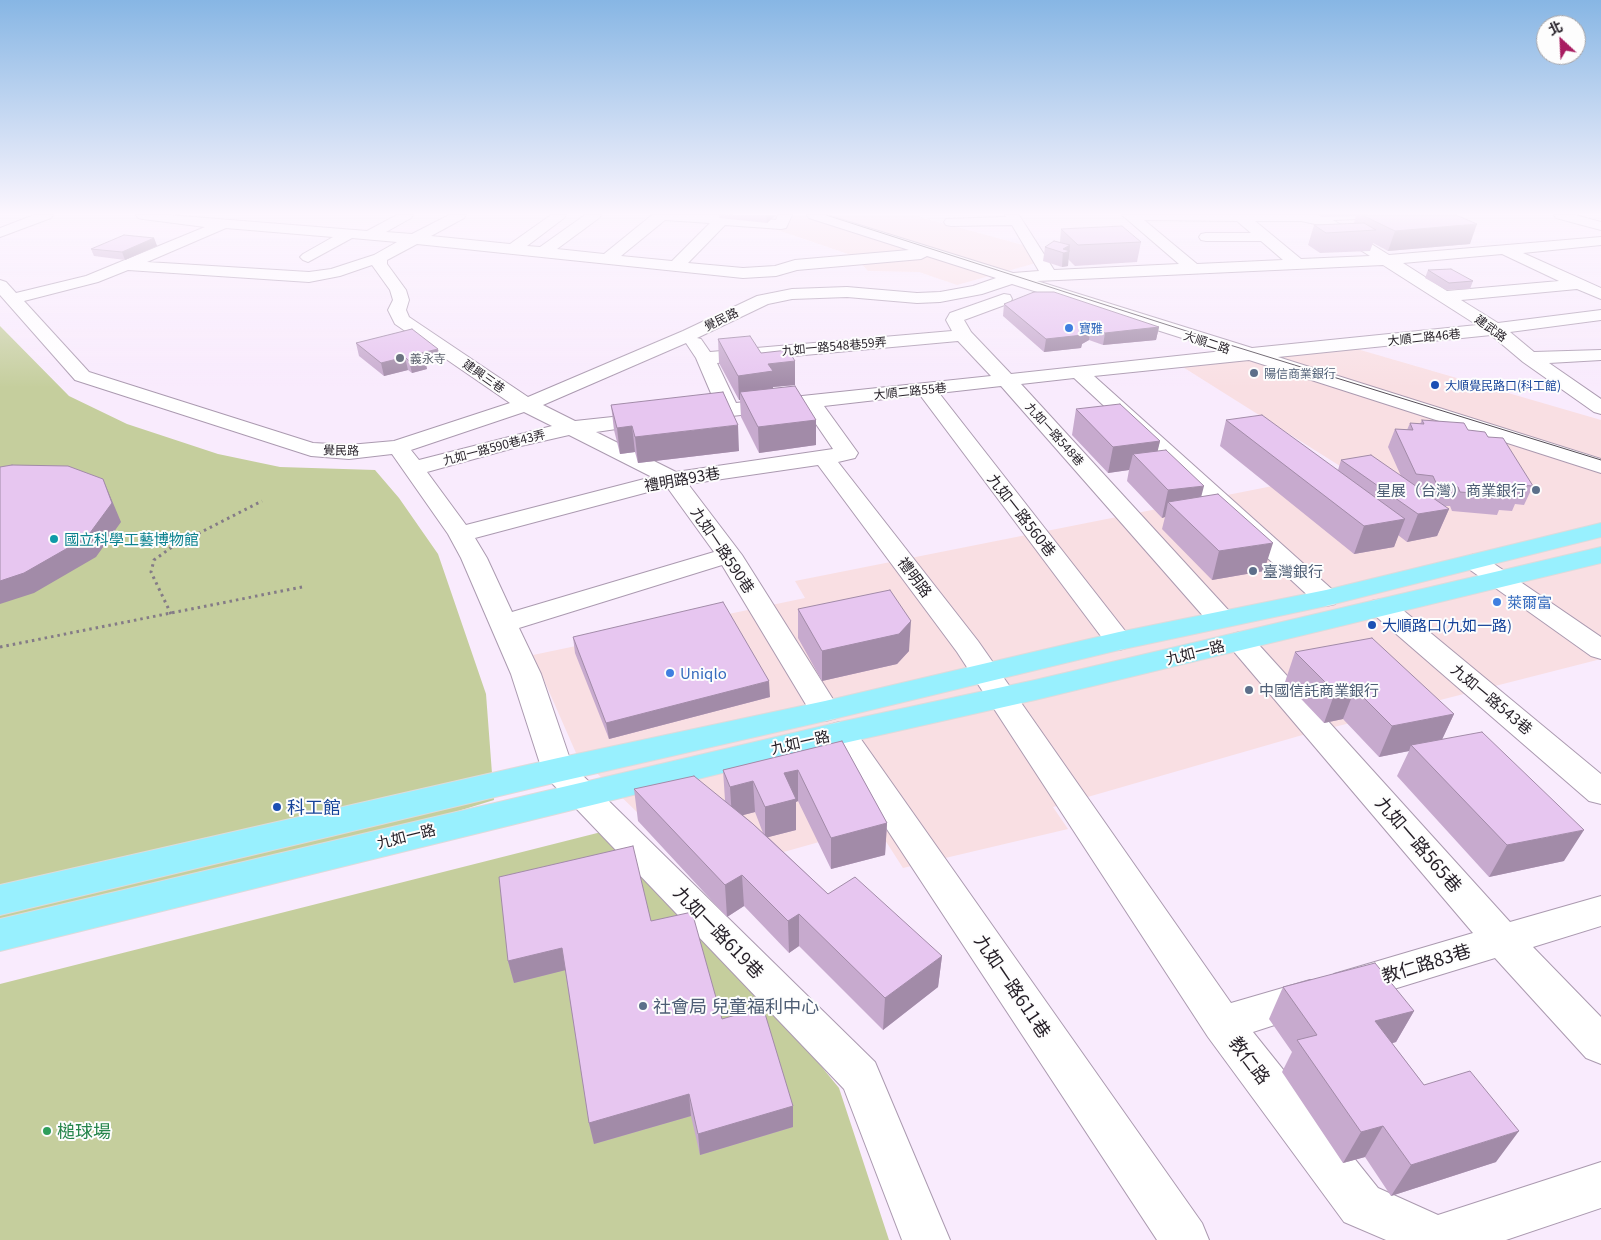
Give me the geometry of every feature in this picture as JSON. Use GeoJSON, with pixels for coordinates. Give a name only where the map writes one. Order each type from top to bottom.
{"type":"FeatureCollection","features":[{"type":"Feature","properties":{"kind":"main road","name":"九如一路"},"geometry":{"type":"LineString","coordinates":[[0,900],[570,782],[994,686],[1230,630],[1326,598],[1601,530]]}},
{"type":"Feature","properties":{"kind":"main road","name":"九如一路"},"geometry":{"type":"LineString","coordinates":[[994,686],[1119,642],[1230,630],[1382,607],[1601,555]]}},
{"type":"Feature","properties":{"kind":"main road","name":"九如一路"},"geometry":{"type":"LineString","coordinates":[[0,935],[570,782]]}},
{"type":"Feature","properties":{"kind":"street"},"geometry":{"type":"LineString","coordinates":[[6,292],[92,279],[107,273]]}},
{"type":"Feature","properties":{"kind":"street"},"geometry":{"type":"LineString","coordinates":[[247,273],[310,277],[337,273]]}},
{"type":"Feature","properties":{"kind":"street","name":"建興三巷"},"geometry":{"type":"LineString","coordinates":[[385,273],[398,290],[401,300],[397,310],[401,320],[526,405]]}},
{"type":"Feature","properties":{"kind":"street","name":"大順二路"},"geometry":{"type":"LineString","coordinates":[[997,273],[1601,466]]}},
{"type":"Feature","properties":{"kind":"street","name":"大順二路"},"geometry":{"type":"LineString","coordinates":[[1042,273],[1282,351],[1464,405],[1601,449]]}},
{"type":"Feature","properties":{"kind":"street","name":"覺民路"},"geometry":{"type":"LineString","coordinates":[[6,292],[82,376],[311,449],[348,452],[397,447],[526,405],[689,335],[763,300],[792,294],[847,292],[917,298],[940,297],[976,290],[1013,278],[1111,273]]}},
{"type":"Feature","properties":{"kind":"street","name":"建武路"},"geometry":{"type":"LineString","coordinates":[[1408,273],[1495,330],[1530,358],[1601,408]]}},
{"type":"Feature","properties":{"kind":"street"},"geometry":{"type":"LineString","coordinates":[[1554,273],[1601,294]]}},
{"type":"Feature","properties":{"kind":"street"},"geometry":{"type":"LineString","coordinates":[[963,335],[955,320],[960,314],[1022,294],[1026,291],[1013,278]]}},
{"type":"Feature","properties":{"kind":"street"},"geometry":{"type":"LineString","coordinates":[[1444,296],[1579,284]]}},
{"type":"Feature","properties":{"kind":"street","name":"大順二路46巷"},"geometry":{"type":"LineString","coordinates":[[1247,354],[1495,330],[1601,315]]}},
{"type":"Feature","properties":{"kind":"street"},"geometry":{"type":"LineString","coordinates":[[689,335],[705,358],[730,411]]}},
{"type":"Feature","properties":{"kind":"street","name":"九如一路548巷59弄"},"geometry":{"type":"LineString","coordinates":[[705,358],[963,335]]}},
{"type":"Feature","properties":{"kind":"street","name":"九如一路548巷"},"geometry":{"type":"LineString","coordinates":[[963,335],[1006,380],[1230,630]]}},
{"type":"Feature","properties":{"kind":"street","name":"大順二路55巷"},"geometry":{"type":"LineString","coordinates":[[573,428],[1247,354]]}},
{"type":"Feature","properties":{"kind":"street"},"geometry":{"type":"LineString","coordinates":[[1530,358],[1599,355]]}},
{"type":"Feature","properties":{"kind":"street"},"geometry":{"type":"LineString","coordinates":[[1078,372],[1326,598]]}},
{"type":"Feature","properties":{"kind":"street","name":"九如一路560巷"},"geometry":{"type":"LineString","coordinates":[[925,389],[1119,642]]}},
{"type":"Feature","properties":{"kind":"street","name":"禮明路93巷"},"geometry":{"type":"LineString","coordinates":[[460,534],[673,478],[824,458],[847,453],[811,402]]}},
{"type":"Feature","properties":{"kind":"street","name":"九如一路590巷"},"geometry":{"type":"LineString","coordinates":[[526,405],[673,478],[729,555],[832,722]]}},
{"type":"Feature","properties":{"kind":"street","name":"九如一路590巷43弄"},"geometry":{"type":"LineString","coordinates":[[415,468],[518,440],[573,428]]}},
{"type":"Feature","properties":{"kind":"street"},"geometry":{"type":"LineString","coordinates":[[397,447],[415,468],[426,489],[460,534],[474,558],[526,674],[570,782]]}},
{"type":"Feature","properties":{"kind":"street","name":"禮明路"},"geometry":{"type":"LineString","coordinates":[[824,458],[968,647],[994,686]]}},
{"type":"Feature","properties":{"kind":"street"},"geometry":{"type":"LineString","coordinates":[[503,624],[729,555]]}},
{"type":"Feature","properties":{"kind":"street"},"geometry":{"type":"LineString","coordinates":[[1475,562],[1601,650]]}},
{"type":"Feature","properties":{"kind":"street","name":"九如一路543巷"},"geometry":{"type":"LineString","coordinates":[[1382,607],[1601,792]]}},
{"type":"Feature","properties":{"kind":"street","name":"九如一路565巷"},"geometry":{"type":"LineString","coordinates":[[1230,630],[1502,940],[1601,1045]]}},
{"type":"Feature","properties":{"kind":"street","name":"教仁路"},"geometry":{"type":"LineString","coordinates":[[994,686],[1222,1024],[1361,1205],[1438,1239],[1601,1185]]}},
{"type":"Feature","properties":{"kind":"street","name":"九如一路611巷"},"geometry":{"type":"LineString","coordinates":[[832,722],[1185,1240]]}},
{"type":"Feature","properties":{"kind":"street","name":"九如一路619巷"},"geometry":{"type":"LineString","coordinates":[[570,782],[860,1076],[926,1240]]}},
{"type":"Feature","properties":{"kind":"street","name":"教仁路83巷"},"geometry":{"type":"LineString","coordinates":[[1222,1024],[1601,911]]}},
{"type":"Feature","properties":{"kind":"path"},"geometry":{"type":"LineString","coordinates":[[171,614],[151,572],[154,560],[172,547],[262,501]]}},
{"type":"Feature","properties":{"kind":"path"},"geometry":{"type":"LineString","coordinates":[[0,647],[302,588]]}},
{"type":"Feature","properties":{"kind":"shaded area"},"geometry":{"type":"Polygon","coordinates":[[[922,273],[1001,273],[957,285],[922,273]]]}},
{"type":"Feature","properties":{"kind":"shaded area"},"geometry":{"type":"Polygon","coordinates":[[[1333,342],[1601,420],[1601,659],[1299,736],[1053,807],[1068,829],[903,868],[876,826],[702,875],[576,753],[533,655],[805,598],[795,581],[1348,471],[1178,364],[1222,360],[1212,352],[1333,342]]]}},
{"type":"Feature","properties":{"kind":"green space","name":"國立科學工藝博物館"},"geometry":{"type":"Polygon","coordinates":[[[0,326],[69,396],[127,424],[218,454],[280,467],[375,470],[399,498],[438,554],[486,694],[494,800],[426,821],[0,926],[0,326]]]}},
{"type":"Feature","properties":{"kind":"green space"},"geometry":{"type":"Polygon","coordinates":[[[625,826],[839,1088],[889,1240],[0,1240],[0,984],[625,826]]]}},
{"type":"Feature","properties":{"kind":"building"},"geometry":{"type":"Polygon","coordinates":[[[1433,273],[1458,273],[1473,281],[1449,283],[1433,273]]]}},
{"type":"Feature","properties":{"kind":"building"},"geometry":{"type":"Polygon","coordinates":[[[1034,292],[1054,292],[1159,327],[1105,333],[1091,328],[1079,334],[1083,335],[1046,339],[1004,304],[1034,292]]]}},
{"type":"Feature","properties":{"kind":"building"},"geometry":{"type":"Polygon","coordinates":[[[412,329],[438,349],[421,353],[424,356],[409,361],[405,357],[381,363],[356,343],[412,329]]]}},
{"type":"Feature","properties":{"kind":"building"},"geometry":{"type":"Polygon","coordinates":[[[750,336],[761,353],[788,350],[795,361],[768,364],[773,371],[738,376],[718,339],[750,336]]]}},
{"type":"Feature","properties":{"kind":"building"},"geometry":{"type":"Polygon","coordinates":[[[795,386],[816,420],[758,427],[740,392],[795,386]]]}},
{"type":"Feature","properties":{"kind":"building"},"geometry":{"type":"Polygon","coordinates":[[[723,392],[738,425],[635,437],[632,426],[617,428],[611,405],[723,392]]]}},
{"type":"Feature","properties":{"kind":"building"},"geometry":{"type":"Polygon","coordinates":[[[1120,404],[1160,441],[1113,447],[1076,409],[1120,404]]]}},
{"type":"Feature","properties":{"kind":"building"},"geometry":{"type":"Polygon","coordinates":[[[1262,415],[1405,519],[1364,526],[1226,420],[1262,415]]]}},
{"type":"Feature","properties":{"kind":"building"},"geometry":{"type":"Polygon","coordinates":[[[1422,420],[1464,423],[1468,430],[1485,432],[1488,437],[1503,438],[1533,486],[1516,485],[1520,492],[1502,491],[1506,496],[1460,492],[1458,487],[1437,485],[1433,476],[1416,474],[1395,429],[1413,430],[1410,423],[1424,424],[1422,420]]]}},
{"type":"Feature","properties":{"kind":"building"},"geometry":{"type":"Polygon","coordinates":[[[1166,450],[1204,486],[1168,490],[1133,454],[1166,450]]]}},
{"type":"Feature","properties":{"kind":"building"},"geometry":{"type":"Polygon","coordinates":[[[1371,455],[1449,509],[1418,514],[1341,460],[1371,455]]]}},
{"type":"Feature","properties":{"kind":"building","name":"國立科學工藝博物館"},"geometry":{"type":"Polygon","coordinates":[[[12,465],[68,466],[103,479],[112,503],[87,537],[24,573],[0,581],[0,467],[12,465]]]}},
{"type":"Feature","properties":{"kind":"building"},"geometry":{"type":"Polygon","coordinates":[[[1218,494],[1273,543],[1219,551],[1168,502],[1218,494]]]}},
{"type":"Feature","properties":{"kind":"building"},"geometry":{"type":"Polygon","coordinates":[[[890,590],[911,621],[899,634],[822,651],[798,609],[890,590]]]}},
{"type":"Feature","properties":{"kind":"building","name":"Uniqlo"},"geometry":{"type":"Polygon","coordinates":[[[723,602],[769,681],[606,723],[573,637],[723,602]]]}},
{"type":"Feature","properties":{"kind":"building"},"geometry":{"type":"Polygon","coordinates":[[[1372,638],[1454,714],[1392,726],[1355,689],[1335,692],[1295,652],[1372,638]]]}},
{"type":"Feature","properties":{"kind":"building"},"geometry":{"type":"Polygon","coordinates":[[[1482,732],[1584,830],[1507,845],[1411,745],[1482,732]]]}},
{"type":"Feature","properties":{"kind":"building"},"geometry":{"type":"Polygon","coordinates":[[[842,741],[887,823],[831,838],[798,770],[784,773],[796,799],[765,807],[753,781],[730,787],[723,770],[842,741]]]}},
{"type":"Feature","properties":{"kind":"building"},"geometry":{"type":"Polygon","coordinates":[[[694,776],[753,824],[828,894],[855,877],[942,956],[885,998],[799,914],[788,921],[742,875],[725,885],[634,789],[694,776]]]}},
{"type":"Feature","properties":{"kind":"building","name":"社會局 兒童福利中心"},"geometry":{"type":"Polygon","coordinates":[[[633,846],[651,921],[692,912],[722,1019],[763,1007],[793,1106],[698,1134],[689,1094],[589,1123],[562,948],[508,961],[499,877],[633,846]]]}},
{"type":"Feature","properties":{"kind":"building"},"geometry":{"type":"Polygon","coordinates":[[[1375,963],[1414,1011],[1375,1021],[1424,1085],[1470,1071],[1519,1131],[1411,1165],[1383,1126],[1361,1132],[1297,1040],[1317,1035],[1283,987],[1375,963]]]}},
{"type":"Feature","properties":{"kind":"tram line"},"geometry":{"type":"LineString","coordinates":[[1006,273],[1230,345],[1601,460]]}},
{"type":"Feature","properties":{"kind":"place","name":"寶雅"},"geometry":{"type":"Point","coordinates":[1069,328]}},
{"type":"Feature","properties":{"kind":"place","name":"義永寺"},"geometry":{"type":"Point","coordinates":[400,358]}},
{"type":"Feature","properties":{"kind":"place","name":"陽信商業銀行"},"geometry":{"type":"Point","coordinates":[1254,373]}},
{"type":"Feature","properties":{"kind":"place","name":"大順覺民路口(科工館)"},"geometry":{"type":"Point","coordinates":[1435,385]}},
{"type":"Feature","properties":{"kind":"place","name":"星展（台灣）商業銀行"},"geometry":{"type":"Point","coordinates":[1536,490]}},
{"type":"Feature","properties":{"kind":"place","name":"國立科學工藝博物館"},"geometry":{"type":"Point","coordinates":[54,539]}},
{"type":"Feature","properties":{"kind":"place","name":"臺灣銀行"},"geometry":{"type":"Point","coordinates":[1253,571]}},
{"type":"Feature","properties":{"kind":"place","name":"萊爾富"},"geometry":{"type":"Point","coordinates":[1497,602]}},
{"type":"Feature","properties":{"kind":"place","name":"大順路口(九如一路)"},"geometry":{"type":"Point","coordinates":[1372,625]}},
{"type":"Feature","properties":{"kind":"place","name":"Uniqlo"},"geometry":{"type":"Point","coordinates":[670,673]}},
{"type":"Feature","properties":{"kind":"place","name":"中國信託商業銀行"},"geometry":{"type":"Point","coordinates":[1249,690]}},
{"type":"Feature","properties":{"kind":"place","name":"科工館"},"geometry":{"type":"Point","coordinates":[277,807]}},
{"type":"Feature","properties":{"kind":"place","name":"社會局 兒童福利中心"},"geometry":{"type":"Point","coordinates":[643,1006]}},
{"type":"Feature","properties":{"kind":"place","name":"槌球場"},"geometry":{"type":"Point","coordinates":[47,1131]}}]}
